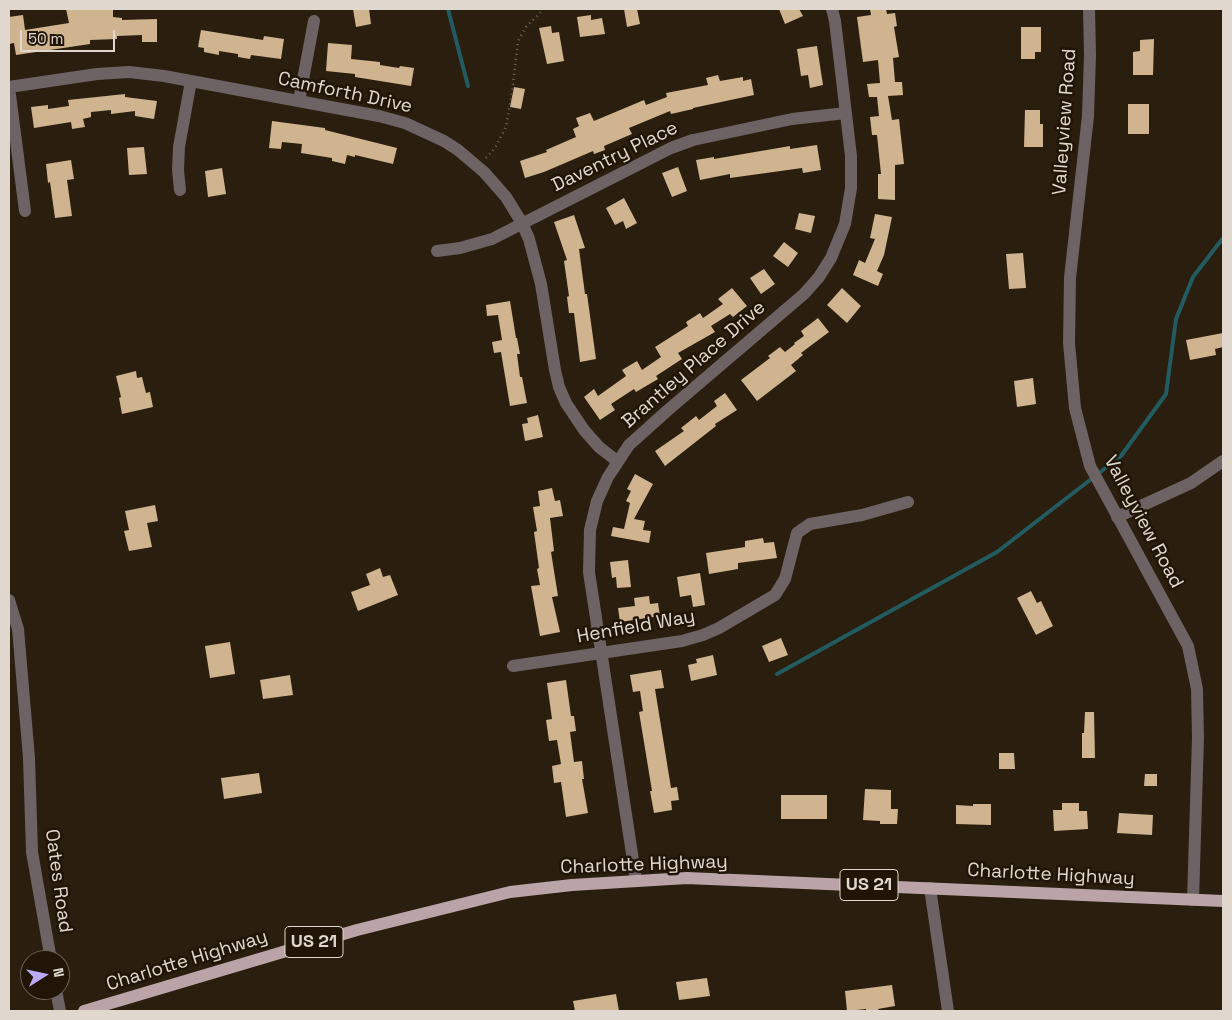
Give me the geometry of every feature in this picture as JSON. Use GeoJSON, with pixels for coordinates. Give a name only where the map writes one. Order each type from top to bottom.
{"type":"FeatureCollection","features":[{"type":"Feature","properties":{"kind":"main road","name":"Charlotte Highway"},"geometry":{"type":"LineString","coordinates":[[84,1011],[357,930],[510,892],[636,880],[688,878],[1223,901]]}},
{"type":"Feature","properties":{"kind":"street","name":"Brantley Place Drive"},"geometry":{"type":"LineString","coordinates":[[636,880],[589,572],[590,530],[598,501],[608,477],[617,461],[640,434],[789,308],[818,277],[830,258],[845,224],[851,188],[851,156],[832,9]]}},
{"type":"Feature","properties":{"kind":"street","name":"Valleyview Road"},"geometry":{"type":"LineString","coordinates":[[1089,9],[1088,116],[1070,278],[1069,343],[1074,408],[1090,466],[1188,646],[1197,689],[1198,738],[1193,900]]}},
{"type":"Feature","properties":{"kind":"street"},"geometry":{"type":"LineString","coordinates":[[299,101],[314,21]]}},
{"type":"Feature","properties":{"kind":"street","name":"Camforth Drive"},"geometry":{"type":"LineString","coordinates":[[9,87],[97,74],[130,72],[164,76],[379,116],[405,123],[444,141],[478,166],[506,197],[522,223],[529,239],[541,284],[555,370],[566,404],[584,430],[599,447],[617,461]]}},
{"type":"Feature","properties":{"kind":"street"},"geometry":{"type":"LineString","coordinates":[[180,190],[178,170],[179,147],[190,81]]}},
{"type":"Feature","properties":{"kind":"street"},"geometry":{"type":"LineString","coordinates":[[9,87],[24,211]]}},
{"type":"Feature","properties":{"kind":"street","name":"Daventry Place"},"geometry":{"type":"LineString","coordinates":[[437,251],[460,248],[492,239],[671,148],[693,140],[792,120],[846,113]]}},
{"type":"Feature","properties":{"kind":"street"},"geometry":{"type":"LineString","coordinates":[[1117,517],[1191,483],[1223,460]]}},
{"type":"Feature","properties":{"kind":"street","name":"Henfield Way"},"geometry":{"type":"LineString","coordinates":[[514,666],[682,641],[703,635],[719,628],[775,595],[785,579],[797,533],[810,524],[862,515],[908,502]]}},
{"type":"Feature","properties":{"kind":"street","name":"Oates Road"},"geometry":{"type":"LineString","coordinates":[[9,600],[18,629],[29,758],[32,852],[49,950]]}},
{"type":"Feature","properties":{"kind":"street"},"geometry":{"type":"LineString","coordinates":[[930,888],[948,1011]]}},
{"type":"Feature","properties":{"kind":"path"},"geometry":{"type":"LineString","coordinates":[[478,166],[495,148],[506,127],[518,41],[526,27],[544,9]]}},
{"type":"Feature","properties":{"kind":"building"},"geometry":{"type":"Polygon","coordinates":[[[66,9],[113,10],[113,17],[122,18],[122,20],[157,19],[157,42],[142,42],[142,35],[117,36],[117,39],[90,40],[90,44],[16,55],[14,43],[9,44],[9,17],[23,15],[25,30],[69,23],[66,9]]]}},
{"type":"Feature","properties":{"kind":"building"},"geometry":{"type":"Polygon","coordinates":[[[353,9],[369,9],[371,24],[356,27],[353,9]]]}},
{"type":"Feature","properties":{"kind":"building"},"geometry":{"type":"Polygon","coordinates":[[[624,9],[637,9],[640,24],[627,27],[624,9]]]}},
{"type":"Feature","properties":{"kind":"building"},"geometry":{"type":"Polygon","coordinates":[[[779,9],[799,9],[803,16],[785,24],[779,9]]]}},
{"type":"Feature","properties":{"kind":"building"},"geometry":{"type":"Polygon","coordinates":[[[870,9],[886,9],[887,14],[895,13],[897,26],[894,27],[899,57],[893,58],[895,82],[902,82],[903,95],[888,96],[892,120],[899,119],[904,164],[895,165],[895,200],[878,199],[878,174],[881,174],[877,135],[872,135],[870,117],[879,116],[877,97],[869,97],[867,84],[880,83],[878,60],[863,62],[857,17],[871,15],[870,9]]]}},
{"type":"Feature","properties":{"kind":"building"},"geometry":{"type":"Polygon","coordinates":[[[591,15],[591,20],[602,18],[605,34],[580,37],[577,17],[591,15]]]}},
{"type":"Feature","properties":{"kind":"building"},"geometry":{"type":"Polygon","coordinates":[[[551,26],[552,33],[559,32],[564,61],[547,64],[539,28],[551,26]]]}},
{"type":"Feature","properties":{"kind":"building"},"geometry":{"type":"Polygon","coordinates":[[[1021,27],[1041,27],[1041,52],[1035,52],[1035,59],[1021,59],[1021,27]]]}},
{"type":"Feature","properties":{"kind":"building"},"geometry":{"type":"Polygon","coordinates":[[[201,30],[263,40],[264,36],[284,39],[281,59],[251,55],[250,59],[238,57],[238,54],[219,51],[219,55],[204,52],[204,48],[198,47],[201,30]]]}},
{"type":"Feature","properties":{"kind":"building"},"geometry":{"type":"Polygon","coordinates":[[[1154,39],[1153,75],[1133,75],[1133,52],[1140,51],[1140,40],[1154,39]]]}},
{"type":"Feature","properties":{"kind":"building"},"geometry":{"type":"Polygon","coordinates":[[[328,43],[352,45],[351,59],[380,62],[380,65],[399,68],[400,66],[414,68],[411,86],[355,77],[355,74],[326,71],[328,43]]]}},
{"type":"Feature","properties":{"kind":"building"},"geometry":{"type":"Polygon","coordinates":[[[817,46],[823,85],[810,88],[808,75],[801,76],[797,49],[817,46]]]}},
{"type":"Feature","properties":{"kind":"building"},"geometry":{"type":"Polygon","coordinates":[[[718,75],[720,81],[743,77],[743,81],[751,79],[754,95],[671,114],[670,111],[629,128],[632,134],[604,146],[605,150],[594,154],[593,151],[525,178],[520,161],[547,152],[546,150],[576,137],[573,129],[579,126],[576,118],[590,113],[594,121],[644,100],[646,105],[667,97],[666,93],[708,85],[706,78],[718,75]]]}},
{"type":"Feature","properties":{"kind":"building"},"geometry":{"type":"Polygon","coordinates":[[[514,87],[525,89],[521,109],[510,107],[514,87]]]}},
{"type":"Feature","properties":{"kind":"building"},"geometry":{"type":"Polygon","coordinates":[[[125,94],[125,97],[157,101],[154,119],[135,116],[135,111],[111,114],[111,110],[91,112],[91,117],[83,119],[85,127],[72,129],[71,122],[34,128],[31,107],[48,105],[48,109],[69,106],[68,100],[125,94]]]}},
{"type":"Feature","properties":{"kind":"building"},"geometry":{"type":"Polygon","coordinates":[[[1128,104],[1149,104],[1149,134],[1128,134],[1128,104]]]}},
{"type":"Feature","properties":{"kind":"building"},"geometry":{"type":"Polygon","coordinates":[[[1025,110],[1040,110],[1040,124],[1043,124],[1043,147],[1024,147],[1025,110]]]}},
{"type":"Feature","properties":{"kind":"building"},"geometry":{"type":"Polygon","coordinates":[[[272,121],[325,128],[325,130],[397,148],[393,164],[355,155],[355,157],[347,155],[345,164],[332,161],[332,158],[301,153],[302,144],[282,142],[281,149],[269,148],[272,121]]]}},
{"type":"Feature","properties":{"kind":"building"},"geometry":{"type":"Polygon","coordinates":[[[817,145],[821,170],[803,173],[802,168],[730,178],[730,174],[700,180],[696,160],[714,157],[714,159],[790,146],[790,149],[817,145]]]}},
{"type":"Feature","properties":{"kind":"building"},"geometry":{"type":"Polygon","coordinates":[[[144,147],[147,174],[129,175],[127,148],[144,147]]]}},
{"type":"Feature","properties":{"kind":"building"},"geometry":{"type":"Polygon","coordinates":[[[71,160],[74,179],[67,180],[72,216],[55,218],[46,164],[71,160]]]}},
{"type":"Feature","properties":{"kind":"building"},"geometry":{"type":"Polygon","coordinates":[[[678,167],[687,191],[672,197],[662,173],[678,167]]]}},
{"type":"Feature","properties":{"kind":"building"},"geometry":{"type":"Polygon","coordinates":[[[222,168],[226,194],[208,197],[205,171],[222,168]]]}},
{"type":"Feature","properties":{"kind":"building"},"geometry":{"type":"Polygon","coordinates":[[[624,198],[637,223],[626,229],[623,221],[615,225],[606,208],[624,198]]]}},
{"type":"Feature","properties":{"kind":"building"},"geometry":{"type":"Polygon","coordinates":[[[799,213],[815,216],[811,233],[795,229],[799,213]]]}},
{"type":"Feature","properties":{"kind":"building"},"geometry":{"type":"Polygon","coordinates":[[[875,214],[892,217],[884,255],[877,271],[883,274],[878,286],[853,275],[859,260],[865,263],[875,239],[870,238],[875,214]]]}},
{"type":"Feature","properties":{"kind":"building"},"geometry":{"type":"Polygon","coordinates":[[[574,215],[585,248],[579,249],[596,359],[580,362],[574,313],[569,313],[567,297],[569,296],[564,261],[567,260],[554,222],[574,215]]]}},
{"type":"Feature","properties":{"kind":"building"},"geometry":{"type":"Polygon","coordinates":[[[784,242],[798,253],[788,267],[773,256],[784,242]]]}},
{"type":"Feature","properties":{"kind":"building"},"geometry":{"type":"Polygon","coordinates":[[[1023,253],[1026,288],[1009,289],[1006,254],[1023,253]]]}},
{"type":"Feature","properties":{"kind":"building"},"geometry":{"type":"Polygon","coordinates":[[[764,269],[775,284],[761,294],[750,278],[764,269]]]}},
{"type":"Feature","properties":{"kind":"building"},"geometry":{"type":"Polygon","coordinates":[[[732,288],[747,306],[733,317],[730,314],[711,326],[715,332],[678,353],[682,359],[656,376],[658,379],[636,392],[634,389],[611,404],[615,410],[600,420],[584,397],[594,389],[598,396],[626,376],[622,370],[637,361],[642,370],[661,357],[655,347],[688,326],[686,322],[700,313],[703,318],[723,304],[718,299],[732,288]]]}},
{"type":"Feature","properties":{"kind":"building"},"geometry":{"type":"Polygon","coordinates":[[[842,288],[861,306],[847,323],[827,305],[842,288]]]}},
{"type":"Feature","properties":{"kind":"building"},"geometry":{"type":"Polygon","coordinates":[[[510,301],[520,354],[517,354],[520,377],[522,377],[527,403],[510,406],[501,352],[494,353],[492,342],[502,340],[498,315],[487,316],[486,305],[510,301]]]}},
{"type":"Feature","properties":{"kind":"building"},"geometry":{"type":"Polygon","coordinates":[[[818,318],[829,332],[801,353],[803,355],[791,365],[796,371],[757,401],[741,380],[770,358],[768,356],[780,347],[785,352],[795,344],[804,336],[801,331],[818,318]]]}},
{"type":"Feature","properties":{"kind":"building"},"geometry":{"type":"Polygon","coordinates":[[[1223,333],[1223,347],[1215,349],[1216,355],[1190,360],[1186,340],[1223,333]]]}},
{"type":"Feature","properties":{"kind":"building"},"geometry":{"type":"Polygon","coordinates":[[[136,371],[137,378],[142,377],[146,393],[150,392],[153,407],[122,414],[119,398],[121,397],[116,376],[136,371]]]}},
{"type":"Feature","properties":{"kind":"building"},"geometry":{"type":"Polygon","coordinates":[[[1033,378],[1036,404],[1017,407],[1014,381],[1033,378]]]}},
{"type":"Feature","properties":{"kind":"building"},"geometry":{"type":"Polygon","coordinates":[[[725,393],[737,410],[715,424],[716,426],[665,466],[655,451],[684,431],[681,428],[696,416],[699,420],[717,406],[714,401],[725,393]]]}},
{"type":"Feature","properties":{"kind":"building"},"geometry":{"type":"Polygon","coordinates":[[[538,415],[543,437],[525,441],[522,424],[528,423],[527,418],[538,415]]]}},
{"type":"Feature","properties":{"kind":"building"},"geometry":{"type":"Polygon","coordinates":[[[635,474],[653,484],[634,519],[645,521],[643,530],[651,531],[649,543],[611,536],[613,527],[624,529],[630,503],[626,501],[631,491],[627,489],[635,474]]]}},
{"type":"Feature","properties":{"kind":"building"},"geometry":{"type":"Polygon","coordinates":[[[552,488],[555,501],[560,500],[563,516],[550,518],[554,551],[551,552],[558,596],[552,597],[560,632],[540,636],[531,586],[540,585],[534,532],[537,531],[533,507],[540,506],[538,491],[552,488]]]}},
{"type":"Feature","properties":{"kind":"building"},"geometry":{"type":"Polygon","coordinates":[[[155,505],[158,521],[147,523],[152,547],[129,551],[124,531],[129,530],[125,511],[155,505]]]}},
{"type":"Feature","properties":{"kind":"building"},"geometry":{"type":"Polygon","coordinates":[[[763,538],[764,543],[774,542],[777,558],[738,563],[738,569],[709,574],[706,553],[745,547],[745,541],[763,538]]]}},
{"type":"Feature","properties":{"kind":"building"},"geometry":{"type":"Polygon","coordinates":[[[628,560],[631,587],[617,588],[616,577],[612,578],[610,562],[628,560]]]}},
{"type":"Feature","properties":{"kind":"building"},"geometry":{"type":"Polygon","coordinates":[[[380,568],[383,577],[390,575],[398,595],[358,611],[351,592],[370,585],[366,574],[380,568]]]}},
{"type":"Feature","properties":{"kind":"building"},"geometry":{"type":"Polygon","coordinates":[[[700,573],[705,605],[693,607],[691,595],[680,597],[677,577],[700,573]]]}},
{"type":"Feature","properties":{"kind":"building"},"geometry":{"type":"Polygon","coordinates":[[[1031,591],[1037,603],[1041,601],[1053,626],[1036,635],[1017,598],[1031,591]]]}},
{"type":"Feature","properties":{"kind":"building"},"geometry":{"type":"Polygon","coordinates":[[[649,596],[650,604],[658,603],[660,616],[620,622],[618,608],[635,606],[634,598],[649,596]]]}},
{"type":"Feature","properties":{"kind":"building"},"geometry":{"type":"Polygon","coordinates":[[[781,638],[788,655],[769,662],[762,646],[781,638]]]}},
{"type":"Feature","properties":{"kind":"building"},"geometry":{"type":"Polygon","coordinates":[[[230,642],[235,674],[210,678],[205,646],[230,642]]]}},
{"type":"Feature","properties":{"kind":"building"},"geometry":{"type":"Polygon","coordinates":[[[713,655],[717,675],[691,681],[688,665],[697,663],[696,659],[713,655]]]}},
{"type":"Feature","properties":{"kind":"building"},"geometry":{"type":"Polygon","coordinates":[[[661,670],[664,688],[655,689],[671,788],[677,787],[679,800],[671,801],[672,810],[654,813],[639,712],[643,711],[640,691],[633,692],[630,675],[661,670]]]}},
{"type":"Feature","properties":{"kind":"building"},"geometry":{"type":"Polygon","coordinates":[[[290,675],[293,695],[263,699],[260,680],[290,675]]]}},
{"type":"Feature","properties":{"kind":"building"},"geometry":{"type":"Polygon","coordinates":[[[566,680],[571,716],[574,716],[576,731],[570,732],[574,762],[582,761],[584,779],[582,779],[588,813],[566,817],[561,782],[554,783],[552,766],[561,764],[557,740],[549,741],[546,720],[552,719],[547,683],[566,680]]]}},
{"type":"Feature","properties":{"kind":"building"},"geometry":{"type":"Polygon","coordinates":[[[1085,712],[1094,712],[1095,758],[1082,758],[1082,733],[1084,733],[1085,712]]]}},
{"type":"Feature","properties":{"kind":"building"},"geometry":{"type":"Polygon","coordinates":[[[999,753],[1014,753],[1015,769],[999,769],[999,753]]]}},
{"type":"Feature","properties":{"kind":"building"},"geometry":{"type":"Polygon","coordinates":[[[259,773],[262,793],[224,799],[221,778],[259,773]]]}},
{"type":"Feature","properties":{"kind":"building"},"geometry":{"type":"Polygon","coordinates":[[[1145,774],[1157,774],[1157,786],[1144,786],[1145,774]]]}},
{"type":"Feature","properties":{"kind":"building"},"geometry":{"type":"Polygon","coordinates":[[[865,789],[891,790],[891,809],[898,809],[897,824],[880,824],[880,821],[863,820],[865,789]]]}},
{"type":"Feature","properties":{"kind":"building"},"geometry":{"type":"Polygon","coordinates":[[[781,795],[827,795],[827,819],[781,819],[781,795]]]}},
{"type":"Feature","properties":{"kind":"building"},"geometry":{"type":"Polygon","coordinates":[[[1062,803],[1079,803],[1079,811],[1087,811],[1088,829],[1054,831],[1053,810],[1062,810],[1062,803]]]}},
{"type":"Feature","properties":{"kind":"building"},"geometry":{"type":"Polygon","coordinates":[[[973,804],[991,804],[991,825],[956,824],[956,805],[973,806],[973,804]]]}},
{"type":"Feature","properties":{"kind":"building"},"geometry":{"type":"Polygon","coordinates":[[[1119,813],[1153,815],[1152,835],[1117,833],[1119,813]]]}},
{"type":"Feature","properties":{"kind":"building"},"geometry":{"type":"Polygon","coordinates":[[[707,978],[710,996],[679,1000],[676,982],[707,978]]]}},
{"type":"Feature","properties":{"kind":"building"},"geometry":{"type":"Polygon","coordinates":[[[892,985],[895,1006],[878,1009],[879,1011],[866,1011],[866,1009],[847,1011],[845,991],[892,985]]]}},
{"type":"Feature","properties":{"kind":"building"},"geometry":{"type":"Polygon","coordinates":[[[616,994],[619,1011],[575,1011],[573,1001],[616,994]]]}},
{"type":"Feature","properties":{"kind":"waterway"},"geometry":{"type":"LineString","coordinates":[[448,9],[468,86]]}},
{"type":"Feature","properties":{"kind":"waterway"},"geometry":{"type":"LineString","coordinates":[[777,674],[997,552],[1121,456],[1166,394],[1176,319],[1193,277],[1223,238]]}}]}
